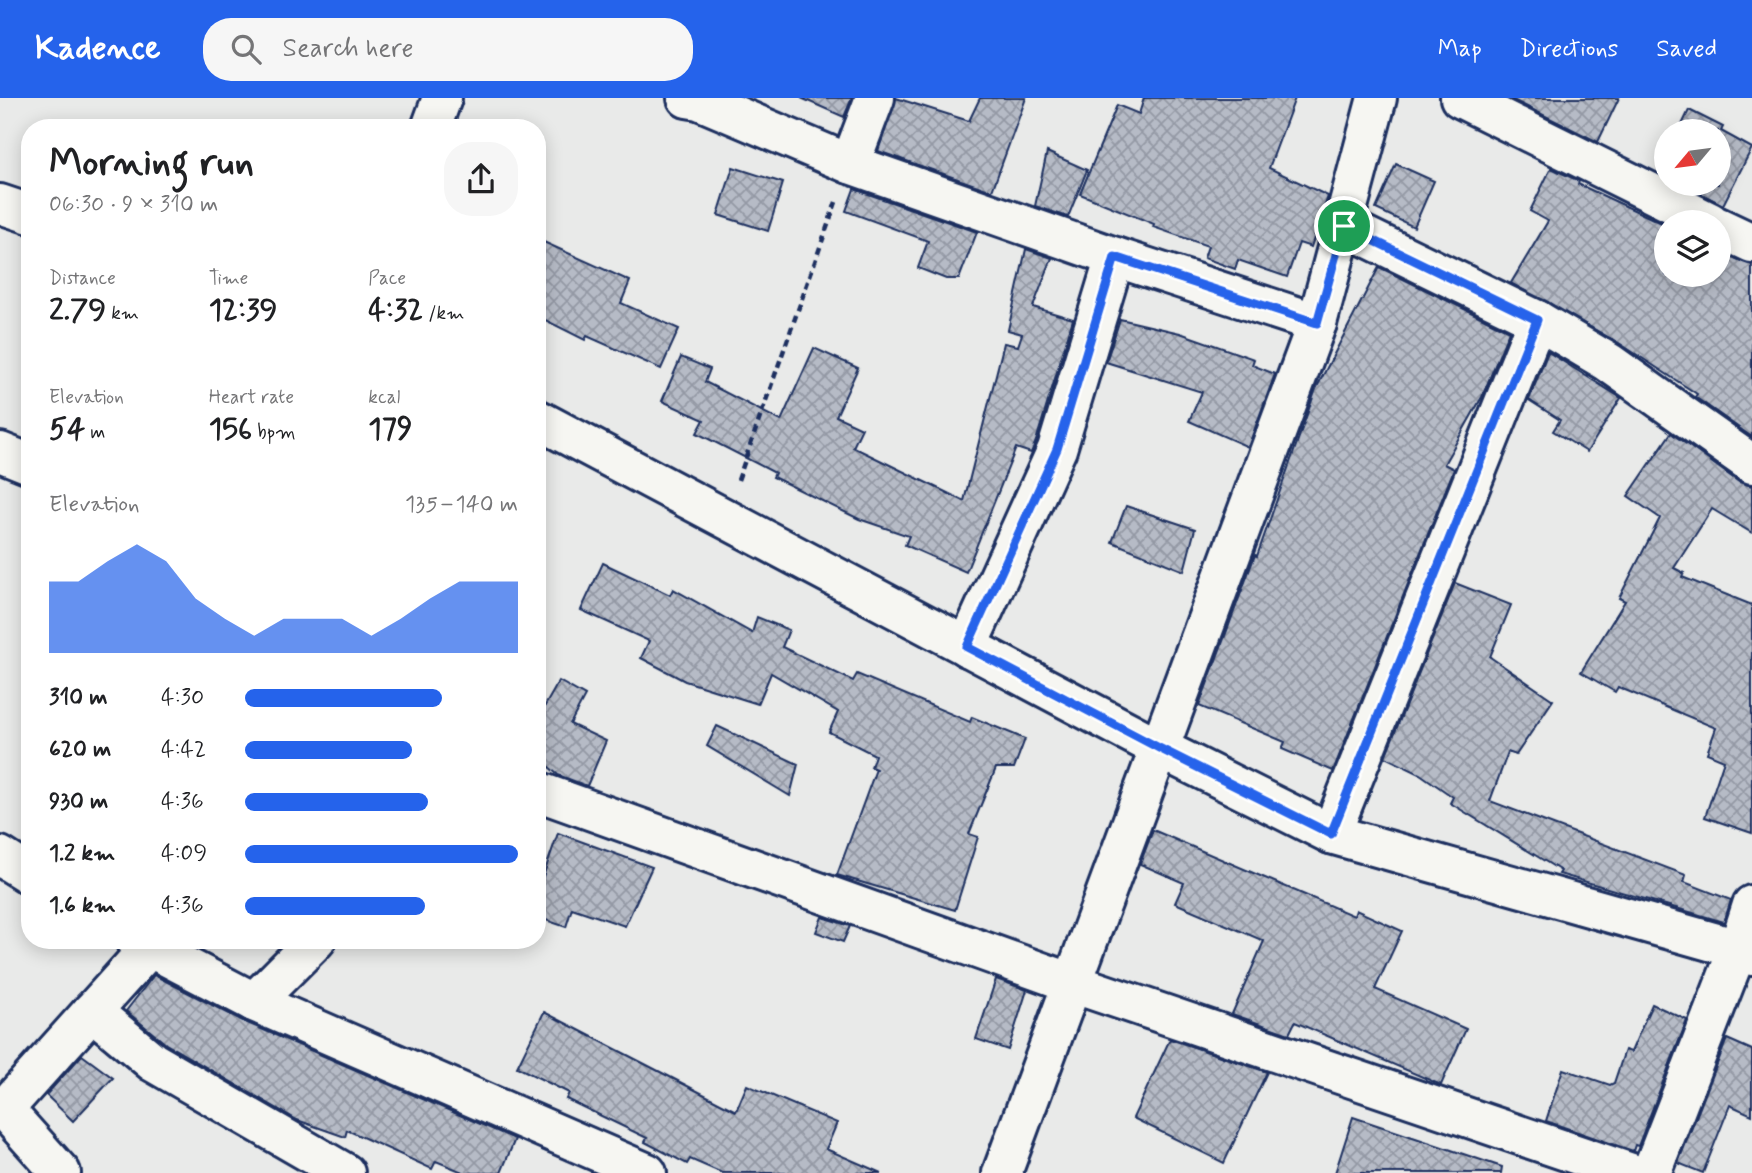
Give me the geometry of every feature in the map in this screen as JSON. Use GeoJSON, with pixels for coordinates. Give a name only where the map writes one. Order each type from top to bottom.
{"type":"FeatureCollection","features":[{"type":"Feature","properties":{"kind":"street"},"geometry":{"type":"LineString","coordinates":[[434,119],[442,98]]}},
{"type":"Feature","properties":{"kind":"street"},"geometry":{"type":"LineString","coordinates":[[850,164],[875,98]]}},
{"type":"Feature","properties":{"kind":"street"},"geometry":{"type":"LineString","coordinates":[[1002,1173],[1317,323],[1377,98]]}},
{"type":"Feature","properties":{"kind":"street"},"geometry":{"type":"LineString","coordinates":[[1460,98],[1686,210]]}},
{"type":"Feature","properties":{"kind":"street"},"geometry":{"type":"LineString","coordinates":[[695,99],[850,164],[1115,257],[1317,323]]}},
{"type":"Feature","properties":{"kind":"street"},"geometry":{"type":"LineString","coordinates":[[0,204],[21,211]]}},
{"type":"Feature","properties":{"kind":"street"},"geometry":{"type":"LineString","coordinates":[[1344,226],[1537,320],[1608,362],[1752,464]]}},
{"type":"Feature","properties":{"kind":"street"},"geometry":{"type":"LineString","coordinates":[[1731,233],[1752,243]]}},
{"type":"Feature","properties":{"kind":"street"},"geometry":{"type":"LineString","coordinates":[[967,647],[1057,449],[1115,257]]}},
{"type":"Feature","properties":{"kind":"street"},"geometry":{"type":"LineString","coordinates":[[1331,834],[1537,320]]}},
{"type":"Feature","properties":{"kind":"street"},"geometry":{"type":"LineString","coordinates":[[546,424],[1159,748],[1331,834],[1745,953]]}},
{"type":"Feature","properties":{"kind":"street"},"geometry":{"type":"LineString","coordinates":[[0,452],[21,460]]}},
{"type":"Feature","properties":{"kind":"street"},"geometry":{"type":"LineString","coordinates":[[546,794],[1072,983],[1630,1173]]}},
{"type":"Feature","properties":{"kind":"street"},"geometry":{"type":"LineString","coordinates":[[0,856],[21,869]]}},
{"type":"Feature","properties":{"kind":"street"},"geometry":{"type":"LineString","coordinates":[[1651,1173],[1745,953],[1752,905]]}},
{"type":"Feature","properties":{"kind":"street"},"geometry":{"type":"LineString","coordinates":[[61,1173],[4,1118],[92,1011],[138,949]]}},
{"type":"Feature","properties":{"kind":"street"},"geometry":{"type":"LineString","coordinates":[[152,949],[254,1002],[647,1173]]}},
{"type":"Feature","properties":{"kind":"street"},"geometry":{"type":"LineString","coordinates":[[254,1002],[307,949]]}},
{"type":"Feature","properties":{"kind":"street"},"geometry":{"type":"LineString","coordinates":[[92,1011],[153,1062],[345,1173]]}},
{"type":"Feature","properties":{"kind":"path"},"geometry":{"type":"LineString","coordinates":[[724,518],[850,164]]}},
{"type":"Feature","properties":{"kind":"building"},"geometry":{"type":"Polygon","coordinates":[[[801,98],[852,98],[844,117],[801,98]]]}},
{"type":"Feature","properties":{"kind":"building"},"geometry":{"type":"Polygon","coordinates":[[[896,98],[969,121],[980,98],[1026,98],[992,191],[878,151],[896,98]]]}},
{"type":"Feature","properties":{"kind":"building"},"geometry":{"type":"Polygon","coordinates":[[[1144,98],[1295,98],[1269,168],[1328,196],[1311,247],[1299,243],[1287,277],[1238,260],[1235,269],[1204,258],[1208,246],[1153,227],[1154,224],[1080,194],[1117,105],[1139,114],[1144,98]]]}},
{"type":"Feature","properties":{"kind":"building"},"geometry":{"type":"Polygon","coordinates":[[[1509,98],[1619,98],[1598,142],[1509,98]]]}},
{"type":"Feature","properties":{"kind":"building"},"geometry":{"type":"Polygon","coordinates":[[[1689,110],[1707,119],[1685,119],[1689,110]]]}},
{"type":"Feature","properties":{"kind":"building"},"geometry":{"type":"Polygon","coordinates":[[[1731,136],[1752,148],[1731,189],[1731,136]]]}},
{"type":"Feature","properties":{"kind":"building"},"geometry":{"type":"Polygon","coordinates":[[[1047,152],[1087,170],[1068,217],[1035,206],[1047,152]]]}},
{"type":"Feature","properties":{"kind":"building"},"geometry":{"type":"Polygon","coordinates":[[[1396,164],[1434,181],[1414,227],[1376,209],[1396,164]]]}},
{"type":"Feature","properties":{"kind":"building"},"geometry":{"type":"Polygon","coordinates":[[[733,167],[783,183],[768,231],[718,215],[733,167]]]}},
{"type":"Feature","properties":{"kind":"building"},"geometry":{"type":"Polygon","coordinates":[[[1551,168],[1579,181],[1578,184],[1654,219],[1654,287],[1731,287],[1731,256],[1752,265],[1752,437],[1695,397],[1697,394],[1619,343],[1511,283],[1548,221],[1530,211],[1551,168]]]}},
{"type":"Feature","properties":{"kind":"building"},"geometry":{"type":"Polygon","coordinates":[[[854,189],[977,232],[959,279],[946,279],[918,268],[928,241],[846,211],[854,189]]]}},
{"type":"Feature","properties":{"kind":"building"},"geometry":{"type":"Polygon","coordinates":[[[1705,196],[1728,196],[1723,205],[1705,196]]]}},
{"type":"Feature","properties":{"kind":"building"},"geometry":{"type":"Polygon","coordinates":[[[546,243],[630,281],[621,303],[679,329],[661,369],[587,336],[585,340],[546,320],[546,243]]]}},
{"type":"Feature","properties":{"kind":"building"},"geometry":{"type":"Polygon","coordinates":[[[1026,249],[1052,258],[1033,307],[1073,319],[1031,453],[1016,448],[966,572],[905,545],[909,536],[859,519],[773,477],[775,473],[697,433],[704,420],[662,401],[681,357],[710,369],[705,382],[781,421],[814,348],[858,368],[836,416],[862,428],[853,447],[964,501],[1004,343],[1018,346],[1022,334],[1008,330],[1026,249]]]}},
{"type":"Feature","properties":{"kind":"building"},"geometry":{"type":"Polygon","coordinates":[[[1379,267],[1509,331],[1482,397],[1444,464],[1454,469],[1333,771],[1282,749],[1285,742],[1199,706],[1255,555],[1257,556],[1316,389],[1379,267]]]}},
{"type":"Feature","properties":{"kind":"building"},"geometry":{"type":"Polygon","coordinates":[[[1120,319],[1180,333],[1254,359],[1252,365],[1275,374],[1248,447],[1189,421],[1202,392],[1106,362],[1120,319]]]}},
{"type":"Feature","properties":{"kind":"building"},"geometry":{"type":"Polygon","coordinates":[[[1548,352],[1621,398],[1587,452],[1553,431],[1560,420],[1529,400],[1548,352]]]}},
{"type":"Feature","properties":{"kind":"building"},"geometry":{"type":"Polygon","coordinates":[[[1671,433],[1739,482],[1752,486],[1752,533],[1712,509],[1674,568],[1684,573],[1682,577],[1752,605],[1752,833],[1705,817],[1724,760],[1707,753],[1716,728],[1618,687],[1615,692],[1581,672],[1625,601],[1619,598],[1660,518],[1628,496],[1671,433]]]}},
{"type":"Feature","properties":{"kind":"building"},"geometry":{"type":"Polygon","coordinates":[[[1126,506],[1195,529],[1184,571],[1112,542],[1126,506]]]}},
{"type":"Feature","properties":{"kind":"building"},"geometry":{"type":"Polygon","coordinates":[[[603,563],[670,595],[673,589],[752,633],[757,617],[789,630],[782,647],[853,681],[857,674],[970,722],[972,717],[1025,739],[1014,768],[996,768],[969,834],[978,837],[955,910],[837,875],[876,769],[871,767],[875,755],[829,732],[838,712],[771,673],[758,704],[685,681],[641,658],[649,641],[581,610],[603,563]]]}},
{"type":"Feature","properties":{"kind":"building"},"geometry":{"type":"Polygon","coordinates":[[[1455,583],[1511,605],[1490,657],[1553,700],[1516,755],[1508,752],[1490,801],[1686,875],[1684,882],[1731,900],[1724,922],[1559,874],[1561,871],[1450,803],[1453,797],[1420,774],[1385,757],[1455,583]]]}},
{"type":"Feature","properties":{"kind":"building"},"geometry":{"type":"Polygon","coordinates":[[[559,681],[585,696],[570,724],[606,741],[587,786],[558,775],[548,766],[546,769],[546,704],[559,681]]]}},
{"type":"Feature","properties":{"kind":"building"},"geometry":{"type":"Polygon","coordinates":[[[717,726],[798,764],[790,796],[707,746],[717,726]]]}},
{"type":"Feature","properties":{"kind":"building"},"geometry":{"type":"Polygon","coordinates":[[[1153,830],[1354,916],[1356,910],[1402,931],[1375,989],[1466,1029],[1441,1085],[1295,1022],[1289,1034],[1232,1014],[1264,941],[1175,903],[1184,883],[1140,864],[1153,830]]]}},
{"type":"Feature","properties":{"kind":"building"},"geometry":{"type":"Polygon","coordinates":[[[558,833],[652,867],[625,926],[572,908],[566,927],[546,920],[546,868],[558,833]]]}},
{"type":"Feature","properties":{"kind":"building"},"geometry":{"type":"Polygon","coordinates":[[[822,917],[850,926],[843,942],[816,932],[822,917]]]}},
{"type":"Feature","properties":{"kind":"building"},"geometry":{"type":"Polygon","coordinates":[[[154,975],[245,1022],[515,1139],[501,1173],[465,1173],[436,1161],[432,1169],[347,1130],[345,1137],[297,1120],[166,1044],[126,1011],[154,975]]]}},
{"type":"Feature","properties":{"kind":"building"},"geometry":{"type":"Polygon","coordinates":[[[996,979],[1027,990],[1008,1050],[976,1039],[996,979]]]}},
{"type":"Feature","properties":{"kind":"building"},"geometry":{"type":"Polygon","coordinates":[[[1652,1004],[1687,1020],[1638,1146],[1635,1145],[1633,1151],[1546,1121],[1563,1069],[1610,1085],[1614,1083],[1625,1050],[1631,1052],[1652,1004]]]}},
{"type":"Feature","properties":{"kind":"building"},"geometry":{"type":"Polygon","coordinates":[[[544,1012],[736,1111],[747,1085],[837,1123],[826,1149],[881,1173],[722,1173],[690,1159],[687,1164],[645,1142],[647,1138],[566,1099],[569,1093],[517,1067],[544,1012]]]}},
{"type":"Feature","properties":{"kind":"building"},"geometry":{"type":"Polygon","coordinates":[[[1170,1039],[1267,1072],[1224,1163],[1133,1118],[1170,1039]]]}},
{"type":"Feature","properties":{"kind":"building"},"geometry":{"type":"Polygon","coordinates":[[[1727,1039],[1752,1050],[1752,1115],[1730,1105],[1703,1173],[1678,1163],[1727,1039]]]}},
{"type":"Feature","properties":{"kind":"building"},"geometry":{"type":"Polygon","coordinates":[[[82,1055],[113,1078],[73,1121],[46,1095],[82,1055]]]}},
{"type":"Feature","properties":{"kind":"building"},"geometry":{"type":"Polygon","coordinates":[[[1353,1117],[1502,1167],[1501,1173],[1335,1173],[1353,1117]]]}},
{"type":"Feature","properties":{"kind":"route"},"geometry":{"type":"LineString","coordinates":[[1344,226],[1537,320],[1331,834],[1159,748],[967,647],[1057,449],[1115,257],[1317,323],[1344,226]]}}]}
